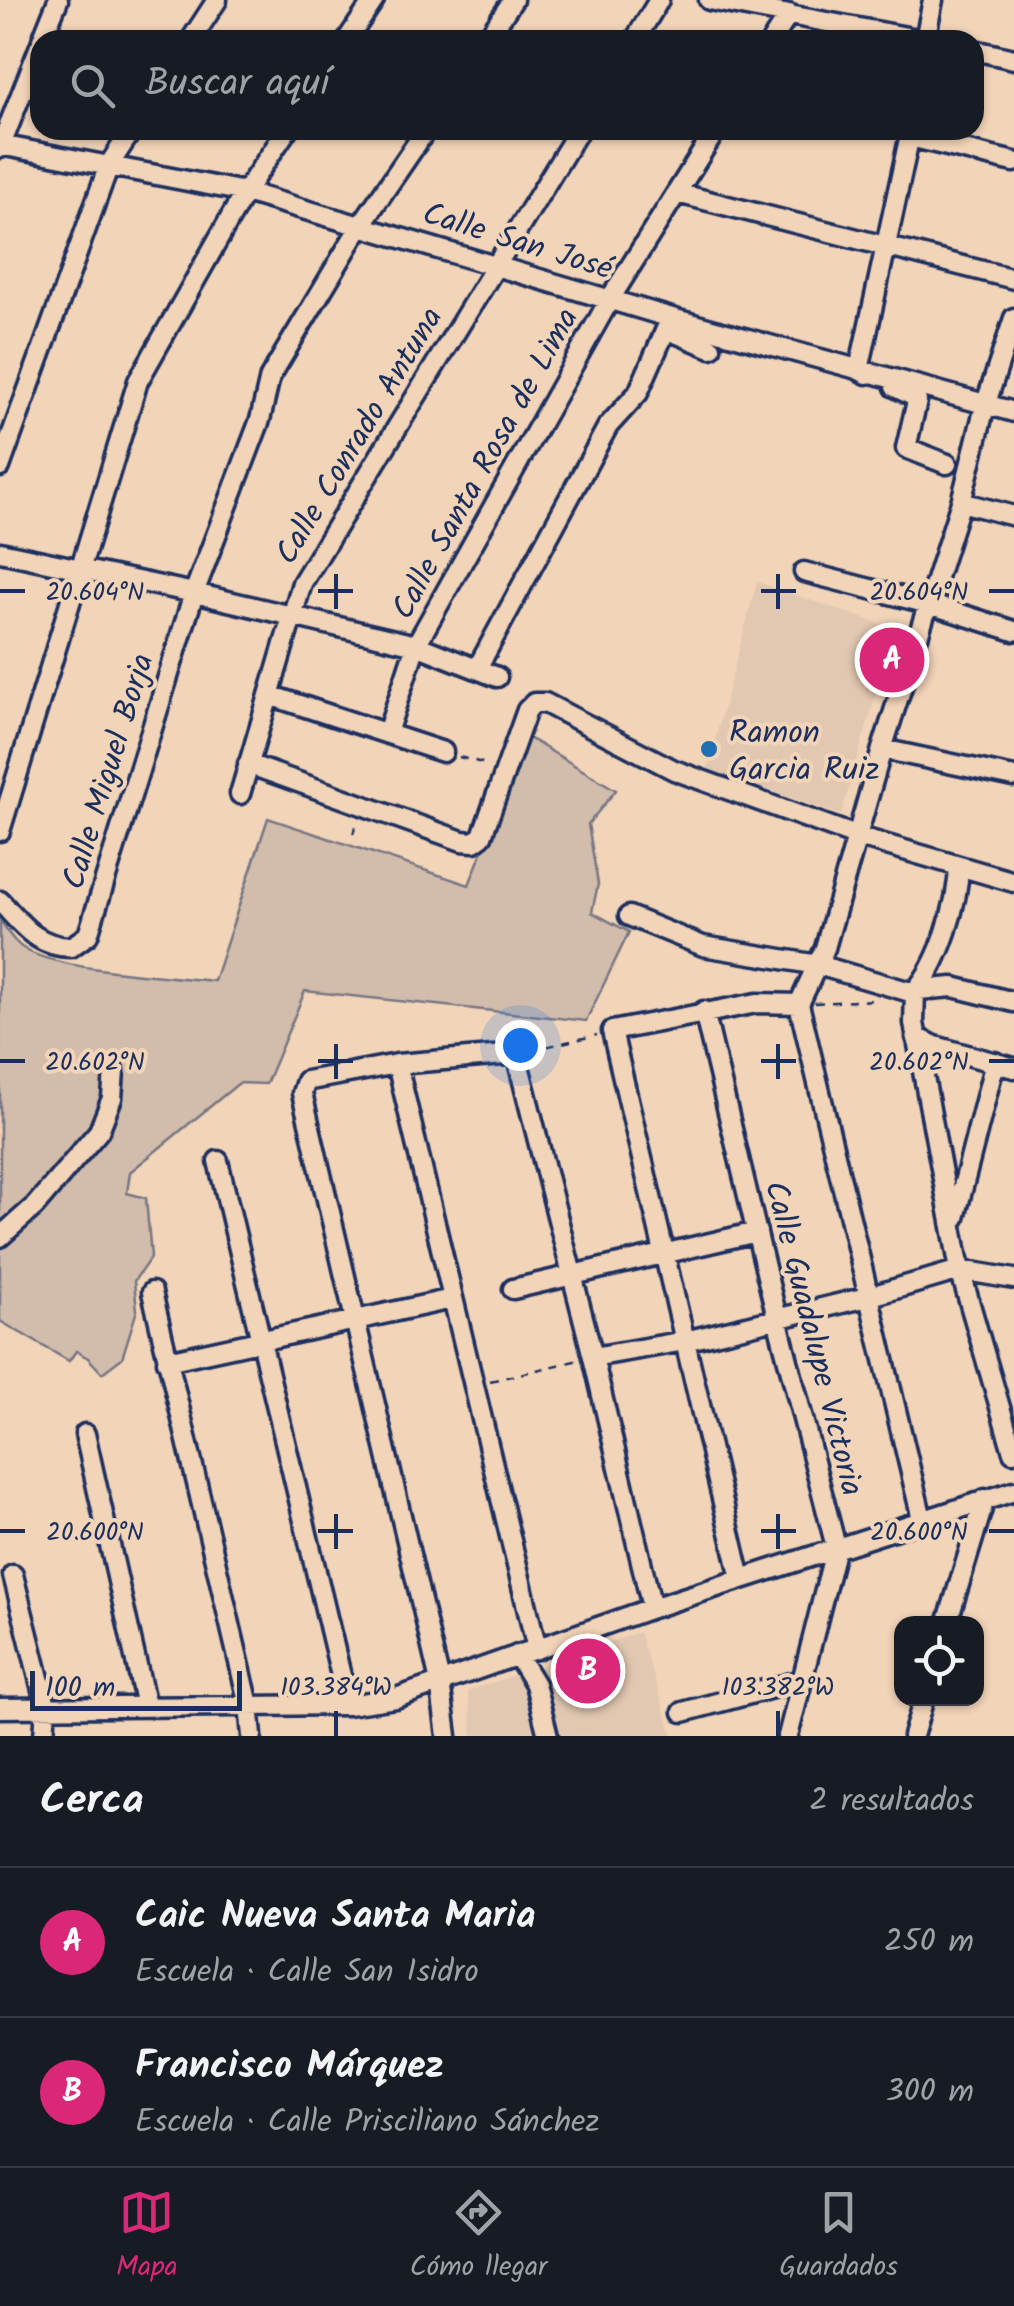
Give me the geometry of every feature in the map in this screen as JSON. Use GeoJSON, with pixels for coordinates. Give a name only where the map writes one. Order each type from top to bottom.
{"type":"FeatureCollection","features":[{"type":"Feature","properties":{"kind":"street"},"geometry":{"type":"LineString","coordinates":[[46,30],[58,0]]}},
{"type":"Feature","properties":{"kind":"street"},"geometry":{"type":"LineString","coordinates":[[198,30],[217,0]]}},
{"type":"Feature","properties":{"kind":"street"},"geometry":{"type":"LineString","coordinates":[[354,30],[374,0]]}},
{"type":"Feature","properties":{"kind":"street"},"geometry":{"type":"LineString","coordinates":[[493,30],[514,0]]}},
{"type":"Feature","properties":{"kind":"street"},"geometry":{"type":"LineString","coordinates":[[640,30],[659,0]]}},
{"type":"Feature","properties":{"kind":"street"},"geometry":{"type":"LineString","coordinates":[[709,0],[872,30]]}},
{"type":"Feature","properties":{"kind":"street"},"geometry":{"type":"LineString","coordinates":[[926,30],[933,0]]}},
{"type":"Feature","properties":{"kind":"street"},"geometry":{"type":"LineString","coordinates":[[779,30],[789,14]]}},
{"type":"Feature","properties":{"kind":"street"},"geometry":{"type":"LineString","coordinates":[[984,52],[1014,59]]}},
{"type":"Feature","properties":{"kind":"street"},"geometry":{"type":"LineString","coordinates":[[0,146],[30,71]]}},
{"type":"Feature","properties":{"kind":"street"},"geometry":{"type":"LineString","coordinates":[[0,467],[109,164],[125,140]]}},
{"type":"Feature","properties":{"kind":"street"},"geometry":{"type":"LineString","coordinates":[[0,831],[138,382],[245,192],[280,140]]}},
{"type":"Feature","properties":{"kind":"street","name":"Calle Miguel Borja"},"geometry":{"type":"LineString","coordinates":[[0,901],[46,944],[77,945],[88,934],[194,593],[260,420],[274,369],[361,225],[419,140]]}},
{"type":"Feature","properties":{"kind":"street","name":"Calle Conrado Antuna"},"geometry":{"type":"LineString","coordinates":[[240,794],[302,583],[573,140]]}},
{"type":"Feature","properties":{"kind":"street","name":"Calle Santa Rosa de Lima"},"geometry":{"type":"LineString","coordinates":[[387,733],[416,645],[610,300],[710,140]]}},
{"type":"Feature","properties":{"kind":"street"},"geometry":{"type":"LineString","coordinates":[[909,140],[859,370],[915,398],[917,406],[906,448],[947,464]]}},
{"type":"Feature","properties":{"kind":"street"},"geometry":{"type":"LineString","coordinates":[[936,140],[1014,162]]}},
{"type":"Feature","properties":{"kind":"street","name":"Calle San José"},"geometry":{"type":"LineString","coordinates":[[0,146],[245,192],[496,264],[671,324],[1014,412]]}},
{"type":"Feature","properties":{"kind":"street"},"geometry":{"type":"LineString","coordinates":[[676,193],[1014,279]]}},
{"type":"Feature","properties":{"kind":"street"},"geometry":{"type":"LineString","coordinates":[[922,1519],[871,1296],[808,987],[961,502],[1014,318]]}},
{"type":"Feature","properties":{"kind":"street"},"geometry":{"type":"LineString","coordinates":[[478,667],[608,426],[638,393],[671,324],[711,348]]}},
{"type":"Feature","properties":{"kind":"street"},"geometry":{"type":"LineString","coordinates":[[961,502],[1014,516]]}},
{"type":"Feature","properties":{"kind":"street"},"geometry":{"type":"LineString","coordinates":[[0,552],[416,645],[497,677]]}},
{"type":"Feature","properties":{"kind":"street"},"geometry":{"type":"LineString","coordinates":[[804,572],[1014,631]]}},
{"type":"Feature","properties":{"kind":"street"},"geometry":{"type":"LineString","coordinates":[[268,695],[443,752]]}},
{"type":"Feature","properties":{"kind":"street"},"geometry":{"type":"LineString","coordinates":[[248,764],[474,842],[482,836],[527,710],[534,703],[545,703],[674,770],[856,836],[1014,882]]}},
{"type":"Feature","properties":{"kind":"street"},"geometry":{"type":"LineString","coordinates":[[882,749],[1014,777]]}},
{"type":"Feature","properties":{"kind":"street"},"geometry":{"type":"LineString","coordinates":[[959,866],[958,891],[931,970],[911,991],[912,1004],[960,1270],[1014,1452]]}},
{"type":"Feature","properties":{"kind":"street"},"geometry":{"type":"LineString","coordinates":[[628,916],[808,987],[911,991],[953,988],[1014,1002]]}},
{"type":"Feature","properties":{"kind":"street"},"geometry":{"type":"LineString","coordinates":[[741,1578],[612,1031],[757,1003],[808,987]]}},
{"type":"Feature","properties":{"kind":"street","name":"Calle Guadalupe Victoria"},"geometry":{"type":"LineString","coordinates":[[704,1012],[836,1547],[788,1736]]}},
{"type":"Feature","properties":{"kind":"street"},"geometry":{"type":"LineString","coordinates":[[916,1037],[1005,1065],[954,1223]]}},
{"type":"Feature","properties":{"kind":"street"},"geometry":{"type":"LineString","coordinates":[[447,1736],[440,1682],[353,1320],[302,1084],[311,1078],[397,1064],[516,1054],[570,1276],[594,1357],[652,1608]]}},
{"type":"Feature","properties":{"kind":"street"},"geometry":{"type":"LineString","coordinates":[[397,1064],[536,1649]]}},
{"type":"Feature","properties":{"kind":"street"},"geometry":{"type":"LineString","coordinates":[[0,1237],[35,1206],[99,1131],[112,1098],[114,1071]]}},
{"type":"Feature","properties":{"kind":"street"},"geometry":{"type":"LineString","coordinates":[[218,1161],[348,1705]]}},
{"type":"Feature","properties":{"kind":"street"},"geometry":{"type":"LineString","coordinates":[[513,1289],[757,1232]]}},
{"type":"Feature","properties":{"kind":"street"},"geometry":{"type":"LineString","coordinates":[[594,1357],[871,1296],[960,1270],[1014,1279]]}},
{"type":"Feature","properties":{"kind":"street"},"geometry":{"type":"LineString","coordinates":[[152,1292],[249,1705],[252,1736]]}},
{"type":"Feature","properties":{"kind":"street"},"geometry":{"type":"LineString","coordinates":[[167,1361],[452,1299]]}},
{"type":"Feature","properties":{"kind":"street"},"geometry":{"type":"LineString","coordinates":[[84,1434],[146,1706]]}},
{"type":"Feature","properties":{"kind":"street"},"geometry":{"type":"LineString","coordinates":[[0,1708],[348,1705],[396,1698],[741,1578],[1014,1490]]}},
{"type":"Feature","properties":{"kind":"street"},"geometry":{"type":"LineString","coordinates":[[949,1616],[985,1499]]}},
{"type":"Feature","properties":{"kind":"street"},"geometry":{"type":"LineString","coordinates":[[13,1575],[46,1706],[44,1736]]}},
{"type":"Feature","properties":{"kind":"street"},"geometry":{"type":"LineString","coordinates":[[517,1655],[535,1684],[548,1736]]}},
{"type":"Feature","properties":{"kind":"street"},"geometry":{"type":"LineString","coordinates":[[684,1712],[802,1680]]}},
{"type":"Feature","properties":{"kind":"street"},"geometry":{"type":"LineString","coordinates":[[912,1736],[921,1706]]}},
{"type":"Feature","properties":{"kind":"path"},"geometry":{"type":"LineString","coordinates":[[443,752],[508,770]]}},
{"type":"Feature","properties":{"kind":"path"},"geometry":{"type":"LineString","coordinates":[[808,987],[859,1003],[911,991]]}},
{"type":"Feature","properties":{"kind":"path"},"geometry":{"type":"LineString","coordinates":[[516,1054],[612,1031]]}},
{"type":"Feature","properties":{"kind":"path"},"geometry":{"type":"LineString","coordinates":[[474,1385],[594,1357]]}},
{"type":"Feature","properties":{"kind":"shaded area"},"geometry":{"type":"Polygon","coordinates":[[[757,582],[895,629],[841,815],[707,770],[757,582]]]}},
{"type":"Feature","properties":{"kind":"shaded area"},"geometry":{"type":"Polygon","coordinates":[[[527,737],[616,790],[588,824],[598,884],[592,912],[629,932],[586,1021],[305,991],[266,1084],[239,1083],[130,1172],[127,1193],[146,1198],[151,1257],[134,1281],[137,1310],[122,1358],[102,1373],[76,1351],[69,1361],[0,1321],[0,921],[26,950],[64,963],[214,981],[268,818],[469,885],[527,737]]]}},
{"type":"Feature","properties":{"kind":"shaded area"},"geometry":{"type":"Polygon","coordinates":[[[639,1632],[673,1736],[473,1736],[468,1691],[639,1632]]]}},
{"type":"Feature","properties":{"kind":"place","name":"Caic Nueva Santa Maria"},"geometry":{"type":"Point","coordinates":[892,660]}},
{"type":"Feature","properties":{"kind":"place","name":"Ramon Garcia Ruiz"},"geometry":{"type":"Point","coordinates":[709,749]}},
{"type":"Feature","properties":{"kind":"place","name":"Francisco Márquez"},"geometry":{"type":"Point","coordinates":[588,1671]}}]}
